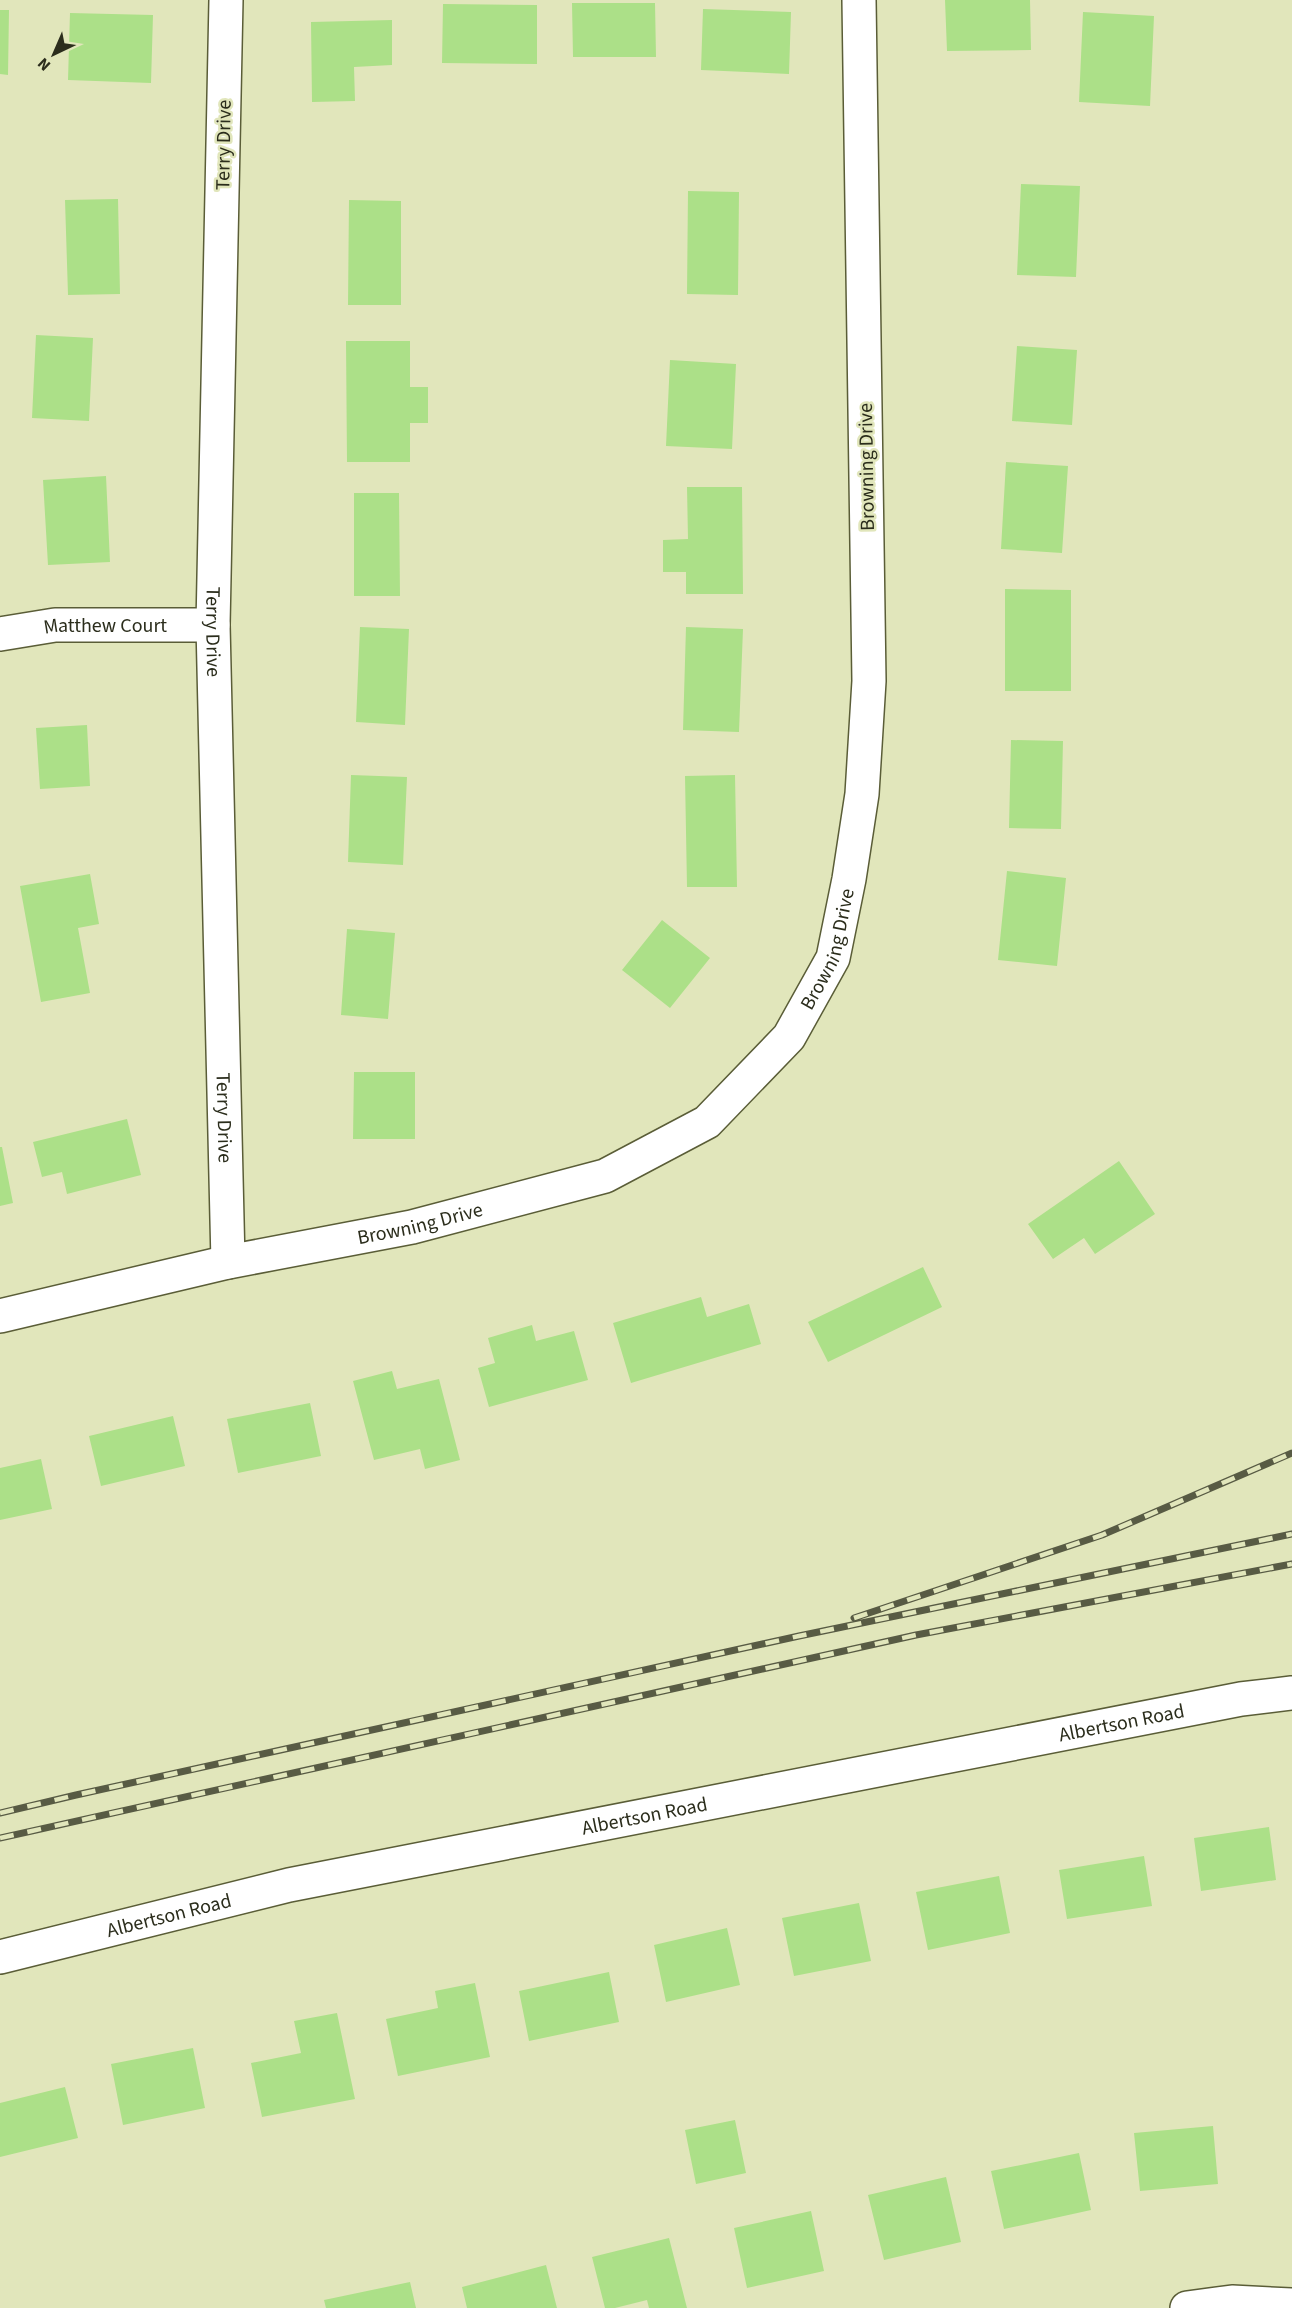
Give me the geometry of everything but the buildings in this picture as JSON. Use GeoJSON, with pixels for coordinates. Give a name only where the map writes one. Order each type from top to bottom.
{"type":"FeatureCollection","features":[{"type":"Feature","properties":{"kind":"street","name":"Terry Drive"},"geometry":{"type":"LineString","coordinates":[[226,0],[213,625],[228,1262]]}},
{"type":"Feature","properties":{"kind":"street","name":"Browning Drive"},"geometry":{"type":"LineString","coordinates":[[0,1316],[228,1262],[412,1227],[605,1176],[707,1122],[789,1037],[834,958],[862,794],[869,681],[859,0]]}},
{"type":"Feature","properties":{"kind":"street","name":"Matthew Court"},"geometry":{"type":"LineString","coordinates":[[0,634],[55,625],[213,625]]}},
{"type":"Feature","properties":{"kind":"street","name":"Albertson Road"},"geometry":{"type":"LineString","coordinates":[[0,1957],[300,1882],[1241,1699],[1292,1693]]}},
{"type":"Feature","properties":{"kind":"street"},"geometry":{"type":"LineString","coordinates":[[1187,2308],[1232,2302],[1292,2305]]}},
{"type":"Feature","properties":{"kind":"railway"},"geometry":{"type":"LineString","coordinates":[[854,1618],[1102,1535],[1292,1453]]}},
{"type":"Feature","properties":{"kind":"railway"},"geometry":{"type":"LineString","coordinates":[[0,1813],[799,1636],[1292,1534]]}},
{"type":"Feature","properties":{"kind":"railway"},"geometry":{"type":"LineString","coordinates":[[0,1838],[916,1635],[1292,1564]]}}]}
